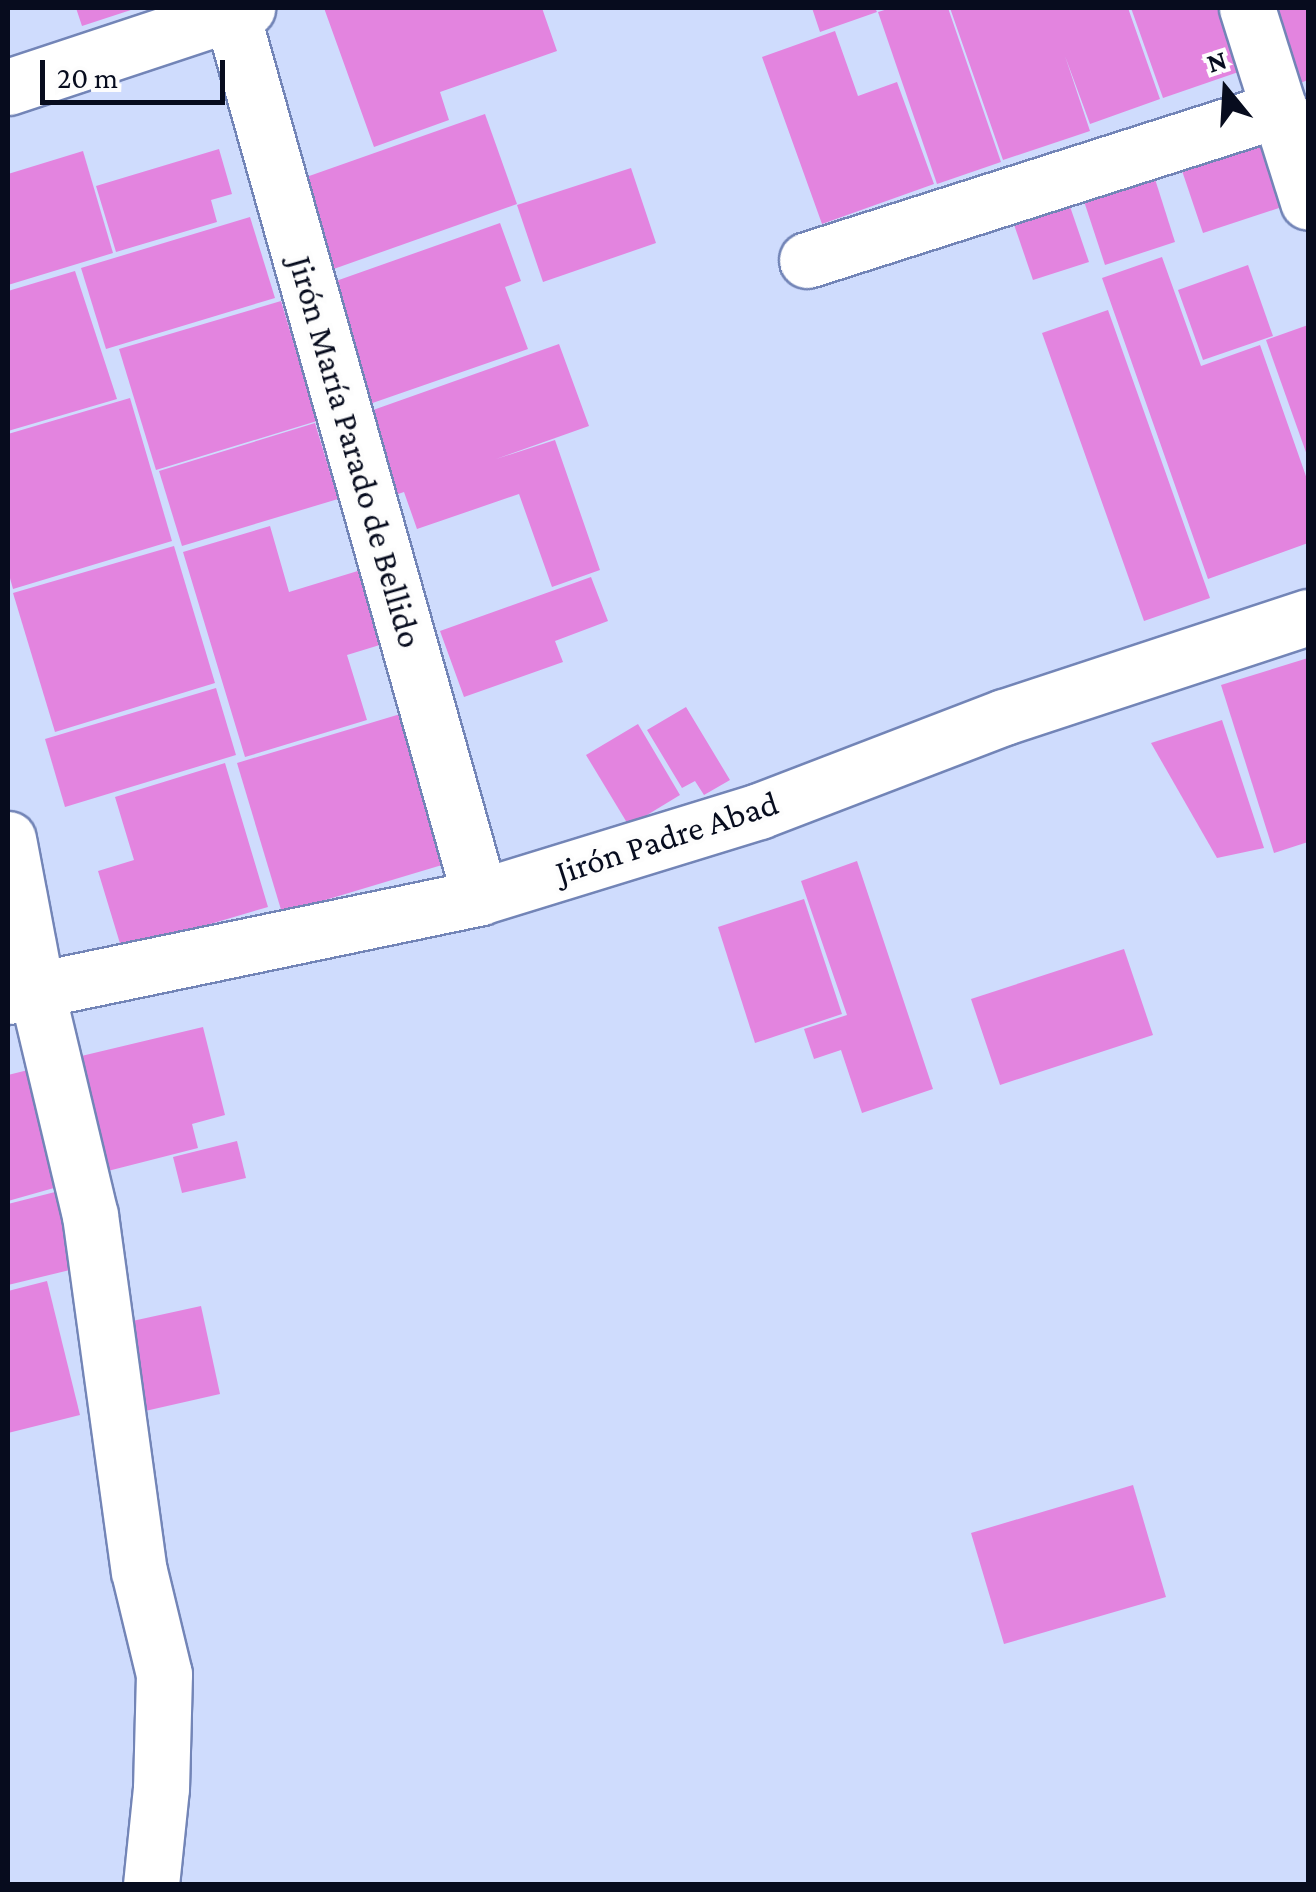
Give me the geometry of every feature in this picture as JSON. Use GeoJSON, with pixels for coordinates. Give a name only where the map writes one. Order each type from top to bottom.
{"type":"FeatureCollection","features":[{"type":"Feature","properties":{"kind":"street"},"geometry":{"type":"LineString","coordinates":[[1247,8],[1308,202]]}},
{"type":"Feature","properties":{"kind":"street"},"geometry":{"type":"LineString","coordinates":[[8,87],[237,10]]}},
{"type":"Feature","properties":{"kind":"street","name":"Jirón María Parado de Bellido"},"geometry":{"type":"LineString","coordinates":[[237,10],[480,897]]}},
{"type":"Feature","properties":{"kind":"street"},"geometry":{"type":"LineString","coordinates":[[807,260],[1279,109]]}},
{"type":"Feature","properties":{"kind":"street","name":"Jirón Padre Abad"},"geometry":{"type":"LineString","coordinates":[[22,994],[480,897],[759,810],[1004,717],[1308,616]]}},
{"type":"Feature","properties":{"kind":"street"},"geometry":{"type":"LineString","coordinates":[[8,839],[22,994],[90,1215],[139,1571],[164,1674],[161,1788],[151,1884]]}},
{"type":"Feature","properties":{"kind":"building"},"geometry":{"type":"Polygon","coordinates":[[[76,8],[137,8],[82,26],[76,8]]]}},
{"type":"Feature","properties":{"kind":"building"},"geometry":{"type":"Polygon","coordinates":[[[324,8],[542,8],[557,51],[440,92],[449,120],[374,147],[324,8]]]}},
{"type":"Feature","properties":{"kind":"building"},"geometry":{"type":"Polygon","coordinates":[[[812,8],[875,8],[877,12],[820,32],[812,8]]]}},
{"type":"Feature","properties":{"kind":"building"},"geometry":{"type":"Polygon","coordinates":[[[891,8],[948,8],[1001,162],[937,184],[878,12],[891,8]]]}},
{"type":"Feature","properties":{"kind":"building"},"geometry":{"type":"Polygon","coordinates":[[[950,8],[1128,8],[1160,99],[1090,124],[1065,56],[1090,131],[1003,160],[950,8]]]}},
{"type":"Feature","properties":{"kind":"building"},"geometry":{"type":"Polygon","coordinates":[[[1131,8],[1229,8],[1250,68],[1163,98],[1131,8]]]}},
{"type":"Feature","properties":{"kind":"building"},"geometry":{"type":"Polygon","coordinates":[[[1275,8],[1308,8],[1308,80],[1300,83],[1275,8]]]}},
{"type":"Feature","properties":{"kind":"building"},"geometry":{"type":"Polygon","coordinates":[[[835,31],[858,96],[897,82],[934,184],[822,224],[762,57],[835,31]]]}},
{"type":"Feature","properties":{"kind":"building"},"geometry":{"type":"Polygon","coordinates":[[[485,114],[517,204],[328,271],[295,181],[485,114]]]}},
{"type":"Feature","properties":{"kind":"building"},"geometry":{"type":"Polygon","coordinates":[[[1260,122],[1288,205],[1203,233],[1175,150],[1260,122]]]}},
{"type":"Feature","properties":{"kind":"building"},"geometry":{"type":"Polygon","coordinates":[[[219,149],[232,194],[211,200],[217,222],[116,252],[96,186],[219,149]]]}},
{"type":"Feature","properties":{"kind":"building"},"geometry":{"type":"Polygon","coordinates":[[[83,151],[113,253],[8,285],[8,174],[83,151]]]}},
{"type":"Feature","properties":{"kind":"building"},"geometry":{"type":"Polygon","coordinates":[[[1148,157],[1175,242],[1105,265],[1077,180],[1148,157]]]}},
{"type":"Feature","properties":{"kind":"building"},"geometry":{"type":"Polygon","coordinates":[[[631,168],[656,243],[543,282],[517,205],[631,168]]]}},
{"type":"Feature","properties":{"kind":"building"},"geometry":{"type":"Polygon","coordinates":[[[1063,186],[1089,262],[1033,280],[1007,204],[1063,186]]]}},
{"type":"Feature","properties":{"kind":"building"},"geometry":{"type":"Polygon","coordinates":[[[250,217],[275,298],[106,349],[81,268],[250,217]]]}},
{"type":"Feature","properties":{"kind":"building"},"geometry":{"type":"Polygon","coordinates":[[[500,223],[521,281],[505,287],[528,349],[361,407],[319,287],[500,223]]]}},
{"type":"Feature","properties":{"kind":"building"},"geometry":{"type":"Polygon","coordinates":[[[1162,257],[1201,366],[1260,345],[1308,482],[1308,543],[1208,579],[1102,278],[1162,257]]]}},
{"type":"Feature","properties":{"kind":"building"},"geometry":{"type":"Polygon","coordinates":[[[1248,265],[1273,336],[1203,360],[1178,290],[1248,265]]]}},
{"type":"Feature","properties":{"kind":"building"},"geometry":{"type":"Polygon","coordinates":[[[75,271],[117,399],[8,431],[8,291],[75,271]]]}},
{"type":"Feature","properties":{"kind":"building"},"geometry":{"type":"Polygon","coordinates":[[[281,301],[317,421],[156,470],[119,349],[281,301]]]}},
{"type":"Feature","properties":{"kind":"building"},"geometry":{"type":"Polygon","coordinates":[[[1108,310],[1210,598],[1144,621],[1042,333],[1108,310]]]}},
{"type":"Feature","properties":{"kind":"building"},"geometry":{"type":"Polygon","coordinates":[[[1308,325],[1308,458],[1266,340],[1308,325]]]}},
{"type":"Feature","properties":{"kind":"building"},"geometry":{"type":"Polygon","coordinates":[[[559,344],[589,426],[496,459],[555,440],[600,570],[552,587],[519,494],[417,529],[404,492],[389,497],[359,415],[559,344]]]}},
{"type":"Feature","properties":{"kind":"building"},"geometry":{"type":"Polygon","coordinates":[[[130,398],[172,541],[13,589],[8,571],[8,434],[130,398]]]}},
{"type":"Feature","properties":{"kind":"building"},"geometry":{"type":"Polygon","coordinates":[[[315,423],[338,499],[182,546],[159,471],[315,423]]]}},
{"type":"Feature","properties":{"kind":"building"},"geometry":{"type":"Polygon","coordinates":[[[270,526],[289,592],[361,570],[383,644],[347,655],[367,720],[245,757],[183,552],[270,526]]]}},
{"type":"Feature","properties":{"kind":"building"},"geometry":{"type":"Polygon","coordinates":[[[174,546],[215,683],[55,732],[13,593],[174,546]]]}},
{"type":"Feature","properties":{"kind":"building"},"geometry":{"type":"Polygon","coordinates":[[[591,577],[608,621],[555,641],[563,662],[464,697],[440,631],[591,577]]]}},
{"type":"Feature","properties":{"kind":"building"},"geometry":{"type":"Polygon","coordinates":[[[1308,658],[1308,842],[1274,853],[1221,685],[1308,658]]]}},
{"type":"Feature","properties":{"kind":"building"},"geometry":{"type":"Polygon","coordinates":[[[216,688],[236,755],[65,807],[45,739],[216,688]]]}},
{"type":"Feature","properties":{"kind":"building"},"geometry":{"type":"Polygon","coordinates":[[[686,707],[730,780],[704,795],[695,781],[682,788],[647,730],[686,707]]]}},
{"type":"Feature","properties":{"kind":"building"},"geometry":{"type":"Polygon","coordinates":[[[407,712],[452,862],[282,913],[237,763],[407,712]]]}},
{"type":"Feature","properties":{"kind":"building"},"geometry":{"type":"Polygon","coordinates":[[[1222,720],[1264,848],[1217,858],[1151,743],[1222,720]]]}},
{"type":"Feature","properties":{"kind":"building"},"geometry":{"type":"Polygon","coordinates":[[[638,724],[680,795],[629,826],[586,755],[638,724]]]}},
{"type":"Feature","properties":{"kind":"building"},"geometry":{"type":"Polygon","coordinates":[[[225,763],[268,907],[122,950],[98,871],[134,860],[115,797],[225,763]]]}},
{"type":"Feature","properties":{"kind":"building"},"geometry":{"type":"Polygon","coordinates":[[[857,861],[933,1089],[862,1113],[841,1050],[814,1059],[804,1029],[847,1015],[801,881],[857,861]]]}},
{"type":"Feature","properties":{"kind":"building"},"geometry":{"type":"Polygon","coordinates":[[[804,899],[842,1014],[755,1043],[718,927],[804,899]]]}},
{"type":"Feature","properties":{"kind":"building"},"geometry":{"type":"Polygon","coordinates":[[[1124,949],[1153,1035],[1000,1085],[971,999],[1124,949]]]}},
{"type":"Feature","properties":{"kind":"building"},"geometry":{"type":"Polygon","coordinates":[[[203,1027],[225,1115],[192,1124],[198,1148],[100,1173],[73,1058],[203,1027]]]}},
{"type":"Feature","properties":{"kind":"building"},"geometry":{"type":"Polygon","coordinates":[[[28,1070],[61,1186],[8,1201],[8,1075],[28,1070]]]}},
{"type":"Feature","properties":{"kind":"building"},"geometry":{"type":"Polygon","coordinates":[[[237,1141],[246,1178],[182,1193],[173,1157],[237,1141]]]}},
{"type":"Feature","properties":{"kind":"building"},"geometry":{"type":"Polygon","coordinates":[[[55,1192],[74,1269],[8,1285],[8,1204],[55,1192]]]}},
{"type":"Feature","properties":{"kind":"building"},"geometry":{"type":"Polygon","coordinates":[[[47,1281],[80,1415],[8,1433],[8,1291],[47,1281]]]}},
{"type":"Feature","properties":{"kind":"building"},"geometry":{"type":"Polygon","coordinates":[[[201,1306],[220,1394],[132,1414],[114,1325],[201,1306]]]}},
{"type":"Feature","properties":{"kind":"building"},"geometry":{"type":"Polygon","coordinates":[[[1133,1485],[1166,1597],[1004,1644],[971,1533],[1133,1485]]]}}]}
